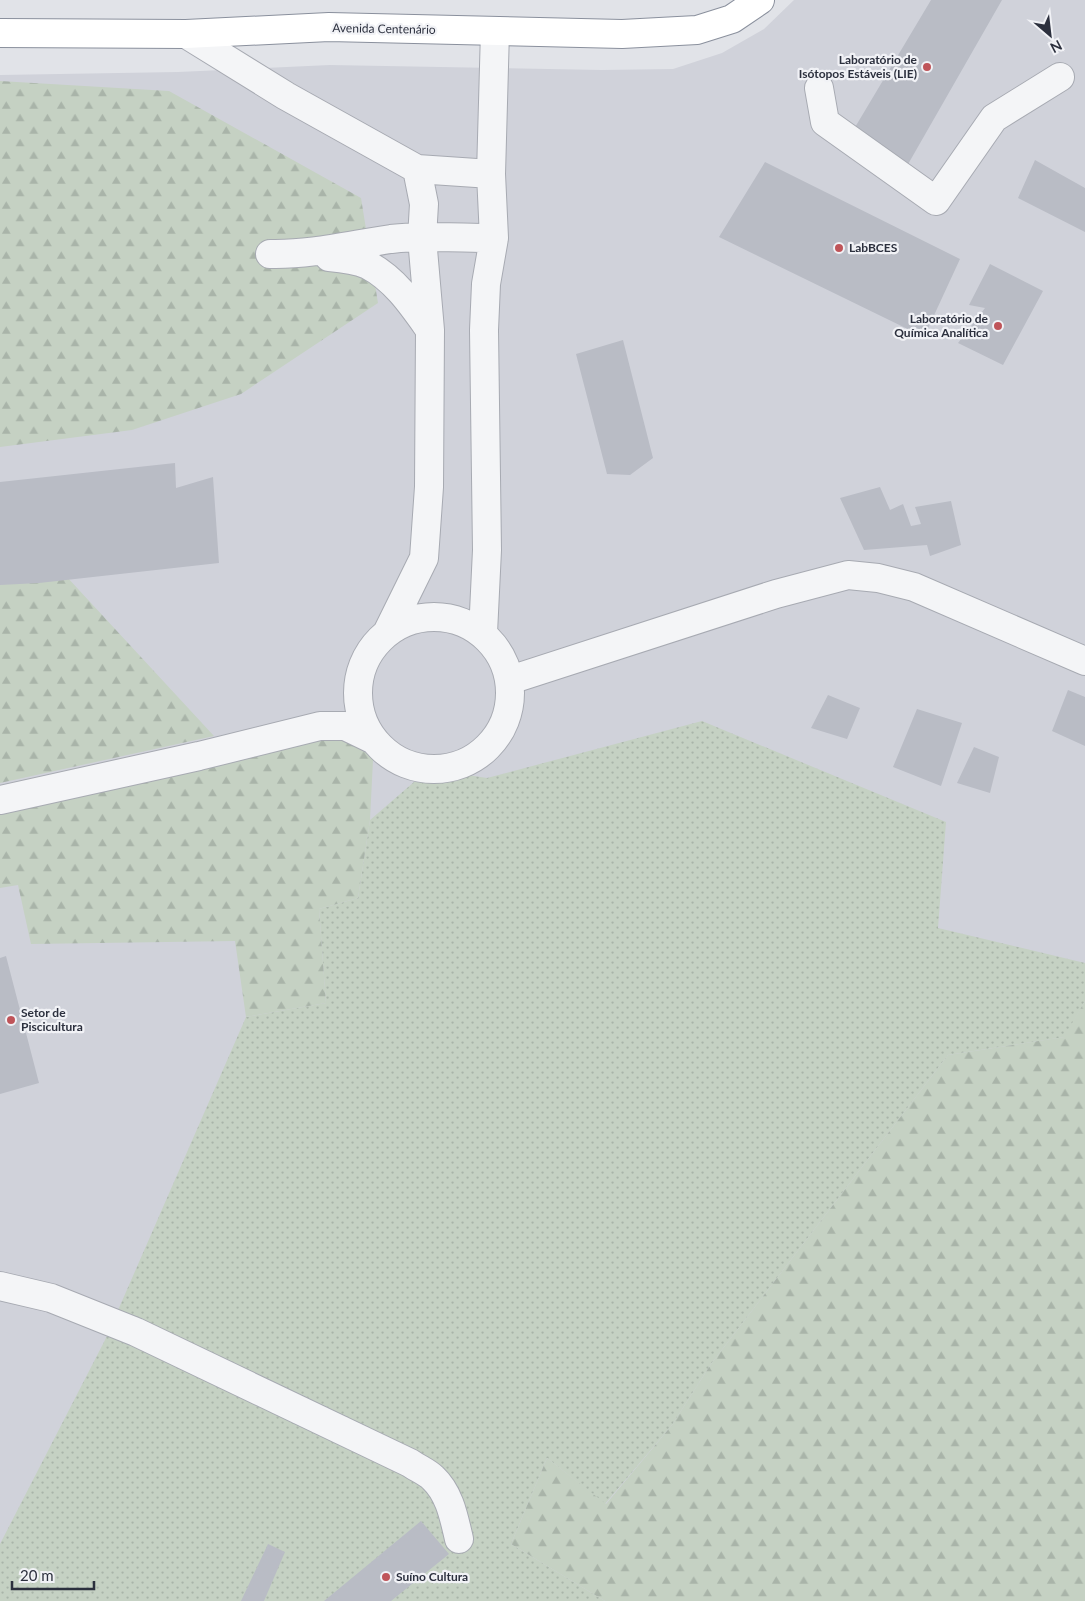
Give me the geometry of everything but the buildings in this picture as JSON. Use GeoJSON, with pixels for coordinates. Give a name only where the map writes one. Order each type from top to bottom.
{"type":"FeatureCollection","features":[{"type":"Feature","properties":{"kind":"highway","name":"Avenida Centenário"},"geometry":{"type":"LineString","coordinates":[[0,33],[186,34],[329,27],[622,34],[697,30],[732,19],[760,0]]}},
{"type":"Feature","properties":{"kind":"lane"},"geometry":{"type":"LineString","coordinates":[[483,633],[487,550],[484,330],[486,284],[494,238],[491,174],[495,31]]}},
{"type":"Feature","properties":{"kind":"lane"},"geometry":{"type":"LineString","coordinates":[[186,34],[286,96],[417,169],[491,174]]}},
{"type":"Feature","properties":{"kind":"lane"},"geometry":{"type":"LineString","coordinates":[[819,88],[825,122],[936,201],[994,118],[1060,77]]}},
{"type":"Feature","properties":{"kind":"lane"},"geometry":{"type":"LineString","coordinates":[[387,633],[424,558],[429,487],[430,330],[422,238],[424,204],[417,169]]}},
{"type":"Feature","properties":{"kind":"lane"},"geometry":{"type":"LineString","coordinates":[[430,330],[410,303],[387,279],[366,264],[337,258],[279,254],[391,239],[494,238]]}},
{"type":"Feature","properties":{"kind":"lane"},"geometry":{"type":"LineString","coordinates":[[510,680],[776,594],[848,575],[878,578],[914,587],[1085,661]]}},
{"type":"Feature","properties":{"kind":"lane"},"geometry":{"type":"LineString","coordinates":[[438,616],[469,624],[483,633],[503,659],[510,680],[510,706],[498,736],[475,758],[460,765],[444,768],[428,769],[413,766],[398,760],[385,751],[374,740],[366,726],[360,711],[358,696],[358,680],[363,665],[370,651],[380,638],[407,621],[422,617],[438,616]]}},
{"type":"Feature","properties":{"kind":"lane"},"geometry":{"type":"LineString","coordinates":[[0,800],[199,756],[320,726],[345,726],[374,740]]}},
{"type":"Feature","properties":{"kind":"lane"},"geometry":{"type":"LineString","coordinates":[[0,1286],[51,1298],[136,1332],[410,1463],[433,1477],[444,1491],[450,1504],[459,1539]]}},
{"type":"Feature","properties":{"kind":"shaded area"},"geometry":{"type":"Polygon","coordinates":[[[794,0],[1085,0],[1085,1601],[0,1601],[0,75],[178,72],[330,65],[602,70],[673,69],[722,53],[764,29],[794,0]]]}},
{"type":"Feature","properties":{"kind":"green space"},"geometry":{"type":"Polygon","coordinates":[[[0,81],[169,91],[361,198],[378,303],[241,394],[132,430],[0,447],[0,81]]]}},
{"type":"Feature","properties":{"kind":"green space"},"geometry":{"type":"Polygon","coordinates":[[[54,563],[214,736],[0,783],[0,565],[54,563]]]}},
{"type":"Feature","properties":{"kind":"green space"},"geometry":{"type":"Polygon","coordinates":[[[702,721],[946,822],[938,928],[1085,963],[1085,1001],[1065,1037],[948,1055],[711,1364],[672,1425],[605,1504],[547,1458],[511,1544],[605,1601],[0,1601],[0,1544],[105,1340],[246,1017],[326,1003],[319,909],[358,898],[370,820],[429,769],[487,778],[702,721]]]}},
{"type":"Feature","properties":{"kind":"green space"},"geometry":{"type":"Polygon","coordinates":[[[320,726],[374,740],[370,820],[358,898],[319,909],[326,1003],[246,1017],[235,941],[31,944],[18,885],[0,888],[0,800],[320,726]]]}},
{"type":"Feature","properties":{"kind":"green space"},"geometry":{"type":"Polygon","coordinates":[[[1085,1001],[1085,1601],[605,1601],[511,1544],[547,1458],[606,1504],[672,1425],[711,1364],[948,1055],[1064,1037],[1085,1001]]]}},
{"type":"Feature","properties":{"kind":"place","name":"Laboratório de Isótopos Estáveis (LIE)"},"geometry":{"type":"Point","coordinates":[927,67]}},
{"type":"Feature","properties":{"kind":"place","name":"LabBCES"},"geometry":{"type":"Point","coordinates":[839,248]}},
{"type":"Feature","properties":{"kind":"place","name":"Laboratório de Química Analítica"},"geometry":{"type":"Point","coordinates":[998,326]}},
{"type":"Feature","properties":{"kind":"place","name":"Setor de Piscicultura"},"geometry":{"type":"Point","coordinates":[11,1020]}},
{"type":"Feature","properties":{"kind":"place","name":"Suíno Cultura"},"geometry":{"type":"Point","coordinates":[386,1577]}}]}
